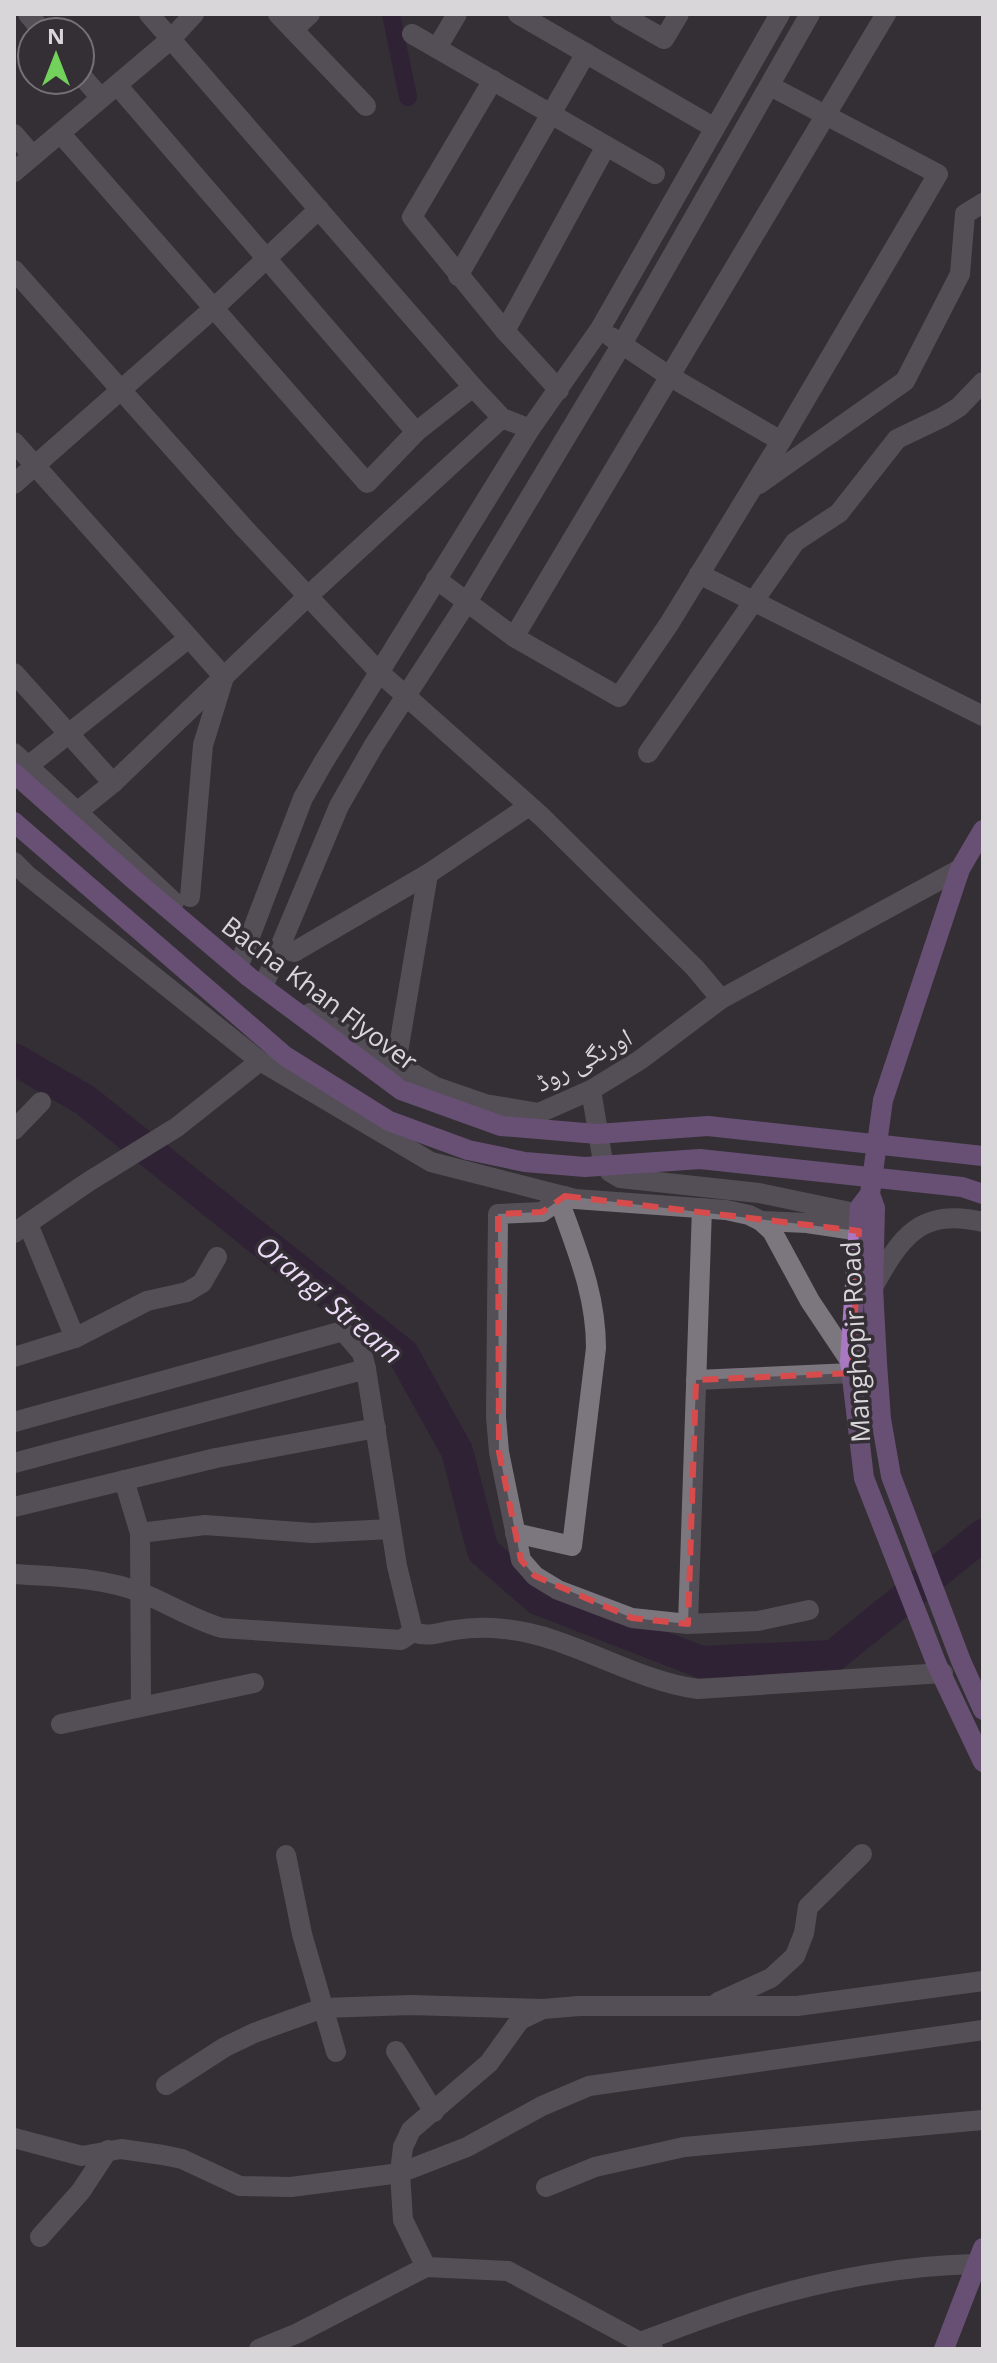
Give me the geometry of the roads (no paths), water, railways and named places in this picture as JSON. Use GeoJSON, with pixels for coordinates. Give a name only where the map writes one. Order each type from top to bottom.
{"type":"FeatureCollection","features":[{"type":"Feature","properties":{"kind":"main road","name":"Bacha Khan Flyover"},"geometry":{"type":"LineString","coordinates":[[19,764],[249,977],[401,1090],[501,1126],[597,1134],[708,1126],[983,1156]]}},
{"type":"Feature","properties":{"kind":"main road"},"geometry":{"type":"LineString","coordinates":[[14,822],[285,1056],[389,1121],[468,1150],[525,1162],[585,1167],[700,1159],[962,1187],[983,1194]]}},
{"type":"Feature","properties":{"kind":"main road","name":"Manghopir Road"},"geometry":{"type":"LineString","coordinates":[[983,830],[960,869],[883,1100],[870,1194],[875,1208],[867,1224],[851,1367],[864,1478],[940,1669],[983,1762]]}},
{"type":"Feature","properties":{"kind":"main road","name":"Manghopir Road"},"geometry":{"type":"LineString","coordinates":[[867,1224],[881,1419],[891,1476],[961,1661],[983,1710]]}},
{"type":"Feature","properties":{"kind":"main road"},"geometry":{"type":"LineString","coordinates":[[944,2349],[980,2256]]}},
{"type":"Feature","properties":{"kind":"street"},"geometry":{"type":"LineString","coordinates":[[149,14],[473,387],[502,418],[530,429]]}},
{"type":"Feature","properties":{"kind":"street"},"geometry":{"type":"LineString","coordinates":[[14,172],[171,39],[194,14]]}},
{"type":"Feature","properties":{"kind":"street"},"geometry":{"type":"LineString","coordinates":[[278,14],[366,106]]}},
{"type":"Feature","properties":{"kind":"street"},"geometry":{"type":"LineString","coordinates":[[293,30],[310,14]]}},
{"type":"Feature","properties":{"kind":"street"},"geometry":{"type":"LineString","coordinates":[[437,48],[457,14]]}},
{"type":"Feature","properties":{"kind":"street"},"geometry":{"type":"LineString","coordinates":[[518,14],[713,127]]}},
{"type":"Feature","properties":{"kind":"street"},"geometry":{"type":"LineString","coordinates":[[620,14],[664,39],[679,14]]}},
{"type":"Feature","properties":{"kind":"street"},"geometry":{"type":"LineString","coordinates":[[241,960],[303,798],[530,429],[600,329],[780,14]]}},
{"type":"Feature","properties":{"kind":"street"},"geometry":{"type":"LineString","coordinates":[[266,980],[339,806],[374,745],[467,602],[622,344],[810,14]]}},
{"type":"Feature","properties":{"kind":"street"},"geometry":{"type":"LineString","coordinates":[[514,637],[886,14]]}},
{"type":"Feature","properties":{"kind":"street"},"geometry":{"type":"LineString","coordinates":[[412,34],[655,174]]}},
{"type":"Feature","properties":{"kind":"street"},"geometry":{"type":"LineString","coordinates":[[458,276],[586,53]]}},
{"type":"Feature","properties":{"kind":"street"},"geometry":{"type":"LineString","coordinates":[[493,80],[412,217],[458,276],[559,390]]}},
{"type":"Feature","properties":{"kind":"street"},"geometry":{"type":"LineString","coordinates":[[96,84],[109,92],[266,257],[416,432]]}},
{"type":"Feature","properties":{"kind":"street"},"geometry":{"type":"LineString","coordinates":[[436,579],[514,637],[619,697],[669,624],[938,174],[770,86]]}},
{"type":"Feature","properties":{"kind":"street"},"geometry":{"type":"LineString","coordinates":[[60,133],[367,483],[416,432],[473,387]]}},
{"type":"Feature","properties":{"kind":"street"},"geometry":{"type":"LineString","coordinates":[[14,134],[33,156]]}},
{"type":"Feature","properties":{"kind":"street"},"geometry":{"type":"LineString","coordinates":[[505,331],[606,146]]}},
{"type":"Feature","properties":{"kind":"street"},"geometry":{"type":"LineString","coordinates":[[749,490],[905,381],[960,274],[965,214],[983,203]]}},
{"type":"Feature","properties":{"kind":"street"},"geometry":{"type":"LineString","coordinates":[[14,484],[122,391],[319,209]]}},
{"type":"Feature","properties":{"kind":"street"},"geometry":{"type":"LineString","coordinates":[[14,270],[379,672],[529,806],[695,968],[721,999]]}},
{"type":"Feature","properties":{"kind":"street"},"geometry":{"type":"LineString","coordinates":[[600,329],[669,376],[781,441]]}},
{"type":"Feature","properties":{"kind":"street"},"geometry":{"type":"LineString","coordinates":[[648,753],[795,542],[839,513],[897,439],[959,407],[983,382]]}},
{"type":"Feature","properties":{"kind":"street"},"geometry":{"type":"LineString","coordinates":[[77,812],[113,783],[308,596],[502,418]]}},
{"type":"Feature","properties":{"kind":"street"},"geometry":{"type":"LineString","coordinates":[[14,442],[224,677]]}},
{"type":"Feature","properties":{"kind":"street"},"geometry":{"type":"LineString","coordinates":[[699,574],[983,716]]}},
{"type":"Feature","properties":{"kind":"street"},"geometry":{"type":"LineString","coordinates":[[19,764],[69,734],[189,638]]}},
{"type":"Feature","properties":{"kind":"street"},"geometry":{"type":"LineString","coordinates":[[14,673],[113,783]]}},
{"type":"Feature","properties":{"kind":"street"},"geometry":{"type":"LineString","coordinates":[[190,897],[203,745],[224,677]]}},
{"type":"Feature","properties":{"kind":"street","name":"اورنگی روڈ"},"geometry":{"type":"LineString","coordinates":[[19,764],[77,812],[220,944],[312,1015],[436,1087],[485,1104],[539,1113],[591,1090],[640,1060],[721,999],[960,869]]}},
{"type":"Feature","properties":{"kind":"street"},"geometry":{"type":"LineString","coordinates":[[281,948],[294,952],[428,874],[529,806]]}},
{"type":"Feature","properties":{"kind":"street"},"geometry":{"type":"LineString","coordinates":[[14,862],[260,1061],[431,1162],[562,1198],[702,1208],[737,1213],[761,1221],[867,1224]]}},
{"type":"Feature","properties":{"kind":"street"},"geometry":{"type":"LineString","coordinates":[[398,1052],[428,874]]}},
{"type":"Feature","properties":{"kind":"street"},"geometry":{"type":"LineString","coordinates":[[75,1338],[21,1228],[177,1127],[260,1061]]}},
{"type":"Feature","properties":{"kind":"street"},"geometry":{"type":"LineString","coordinates":[[591,1090],[603,1162],[610,1172],[620,1178],[759,1193],[867,1224]]}},
{"type":"Feature","properties":{"kind":"street"},"geometry":{"type":"LineString","coordinates":[[14,1130],[41,1102]]}},
{"type":"Feature","properties":{"kind":"street"},"geometry":{"type":"LineString","coordinates":[[562,1198],[542,1212],[498,1214],[496,1417],[499,1452],[521,1560],[535,1576],[558,1590],[632,1618],[688,1624],[758,1621],[809,1610]]}},
{"type":"Feature","properties":{"kind":"street"},"geometry":{"type":"LineString","coordinates":[[515,1533],[572,1546],[596,1348],[596,1322],[590,1286],[562,1198]]}},
{"type":"Feature","properties":{"kind":"street"},"geometry":{"type":"LineString","coordinates":[[688,1624],[702,1208]]}},
{"type":"Feature","properties":{"kind":"street"},"geometry":{"type":"LineString","coordinates":[[873,1287],[892,1254],[915,1230],[937,1218],[983,1222]]}},
{"type":"Feature","properties":{"kind":"street"},"geometry":{"type":"LineString","coordinates":[[696,1380],[851,1367],[772,1231],[761,1221]]}},
{"type":"Feature","properties":{"kind":"street"},"geometry":{"type":"LineString","coordinates":[[14,1357],[75,1338],[147,1301],[187,1292],[202,1283],[217,1257]]}},
{"type":"Feature","properties":{"kind":"street"},"geometry":{"type":"LineString","coordinates":[[14,1422],[343,1331],[362,1353],[366,1369],[391,1529],[413,1632]]}},
{"type":"Feature","properties":{"kind":"street"},"geometry":{"type":"LineString","coordinates":[[14,1463],[366,1369]]}},
{"type":"Feature","properties":{"kind":"street"},"geometry":{"type":"LineString","coordinates":[[14,1507],[216,1458],[376,1428]]}},
{"type":"Feature","properties":{"kind":"street"},"geometry":{"type":"LineString","coordinates":[[124,1480],[140,1533],[141,1705]]}},
{"type":"Feature","properties":{"kind":"street"},"geometry":{"type":"LineString","coordinates":[[140,1533],[205,1525],[312,1533],[391,1529]]}},
{"type":"Feature","properties":{"kind":"street"},"geometry":{"type":"LineString","coordinates":[[14,1574],[94,1580],[140,1592],[222,1628],[401,1640],[413,1632]]}},
{"type":"Feature","properties":{"kind":"street"},"geometry":{"type":"LineString","coordinates":[[413,1632],[427,1637],[479,1627],[527,1632],[670,1685],[698,1689],[940,1669]]}},
{"type":"Feature","properties":{"kind":"street"},"geometry":{"type":"LineString","coordinates":[[61,1724],[254,1683]]}},
{"type":"Feature","properties":{"kind":"street"},"geometry":{"type":"LineString","coordinates":[[711,2006],[771,1978],[784,1968],[795,1956],[804,1933],[808,1907],[862,1854]]}},
{"type":"Feature","properties":{"kind":"street"},"geometry":{"type":"LineString","coordinates":[[286,1855],[302,1934],[336,2052]]}},
{"type":"Feature","properties":{"kind":"street"},"geometry":{"type":"LineString","coordinates":[[166,2085],[225,2047],[323,2008],[411,2005],[543,2009],[579,2006],[797,2006],[983,1981]]}},
{"type":"Feature","properties":{"kind":"street"},"geometry":{"type":"LineString","coordinates":[[426,2267],[403,2220],[400,2173],[403,2147],[411,2130],[489,2063],[520,2020],[543,2009]]}},
{"type":"Feature","properties":{"kind":"street"},"geometry":{"type":"LineString","coordinates":[[14,2138],[82,2156],[121,2149],[182,2159],[240,2186],[291,2187],[400,2173],[467,2147],[542,2106],[589,2086],[983,2030]]}},
{"type":"Feature","properties":{"kind":"street"},"geometry":{"type":"LineString","coordinates":[[396,2051],[434,2112]]}},
{"type":"Feature","properties":{"kind":"street"},"geometry":{"type":"LineString","coordinates":[[546,2187],[595,2167],[684,2147],[983,2120]]}},
{"type":"Feature","properties":{"kind":"street"},"geometry":{"type":"LineString","coordinates":[[40,2237],[81,2191],[108,2150]]}},
{"type":"Feature","properties":{"kind":"street"},"geometry":{"type":"LineString","coordinates":[[259,2349],[301,2341],[426,2267],[508,2271],[646,2345],[762,2299],[980,2256]]}},
{"type":"Feature","properties":{"kind":"waterway"},"geometry":{"type":"LineString","coordinates":[[391,14],[408,97]]}},
{"type":"Feature","properties":{"kind":"waterway","name":"Orangi Stream"},"geometry":{"type":"LineString","coordinates":[[14,1059],[85,1100],[403,1354],[457,1451],[483,1551],[538,1599],[701,1662],[833,1656],[983,1535]]}}]}
